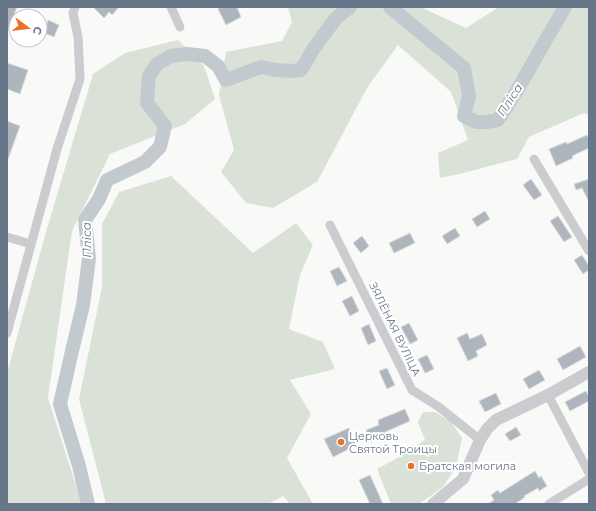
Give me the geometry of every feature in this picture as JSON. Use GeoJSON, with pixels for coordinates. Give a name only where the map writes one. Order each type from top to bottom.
{"type":"FeatureCollection","features":[{"type":"Feature","properties":{"kind":"street"},"geometry":{"type":"LineString","coordinates":[[7,333],[57,149],[80,79],[78,37],[73,14],[75,7]]}},
{"type":"Feature","properties":{"kind":"street"},"geometry":{"type":"LineString","coordinates":[[171,7],[180,27]]}},
{"type":"Feature","properties":{"kind":"street"},"geometry":{"type":"LineString","coordinates":[[534,159],[589,251]]}},
{"type":"Feature","properties":{"kind":"street","name":"ЗЯЛЁНАЯ ВУЛІЦА"},"geometry":{"type":"LineString","coordinates":[[330,225],[412,390],[439,407],[480,440]]}},
{"type":"Feature","properties":{"kind":"street"},"geometry":{"type":"LineString","coordinates":[[7,237],[31,244]]}},
{"type":"Feature","properties":{"kind":"street"},"geometry":{"type":"LineString","coordinates":[[433,504],[463,479],[480,440],[487,429],[496,420],[548,395],[589,372]]}},
{"type":"Feature","properties":{"kind":"street"},"geometry":{"type":"LineString","coordinates":[[548,395],[589,473]]}},
{"type":"Feature","properties":{"kind":"street"},"geometry":{"type":"LineString","coordinates":[[549,504],[589,479]]}},
{"type":"Feature","properties":{"kind":"shaded area"},"geometry":{"type":"Polygon","coordinates":[[[288,7],[420,7],[466,28],[499,7],[589,7],[589,115],[584,113],[529,137],[517,159],[440,178],[438,153],[468,140],[451,92],[398,45],[367,88],[317,182],[273,208],[246,203],[221,172],[234,150],[219,95],[226,52],[282,41],[292,22],[288,7]]]}},
{"type":"Feature","properties":{"kind":"shaded area"},"geometry":{"type":"Polygon","coordinates":[[[178,40],[204,66],[215,99],[185,124],[110,154],[72,231],[48,398],[82,504],[7,504],[7,373],[46,232],[93,74],[125,53],[178,40]]]}},
{"type":"Feature","properties":{"kind":"shaded area"},"geometry":{"type":"Polygon","coordinates":[[[171,176],[253,253],[296,223],[313,245],[300,275],[289,329],[323,342],[335,369],[290,380],[311,414],[287,458],[313,504],[290,504],[283,496],[268,504],[106,504],[79,399],[102,287],[102,224],[119,192],[171,176]]]}},
{"type":"Feature","properties":{"kind":"shaded area"},"geometry":{"type":"Polygon","coordinates":[[[423,412],[435,412],[451,422],[462,438],[456,467],[443,487],[419,504],[391,504],[377,469],[401,456],[425,440],[418,422],[423,412]]]}},
{"type":"Feature","properties":{"kind":"building"},"geometry":{"type":"Polygon","coordinates":[[[7,7],[17,7],[8,8],[7,30],[7,7]]]}},
{"type":"Feature","properties":{"kind":"building"},"geometry":{"type":"Polygon","coordinates":[[[93,7],[119,7],[112,15],[109,12],[104,18],[93,7]]]}},
{"type":"Feature","properties":{"kind":"building"},"geometry":{"type":"Polygon","coordinates":[[[221,7],[237,7],[241,17],[226,25],[218,9],[221,7]]]}},
{"type":"Feature","properties":{"kind":"building"},"geometry":{"type":"Polygon","coordinates":[[[48,20],[59,25],[54,37],[48,35],[48,20]]]}},
{"type":"Feature","properties":{"kind":"building"},"geometry":{"type":"Polygon","coordinates":[[[7,63],[28,70],[20,94],[7,89],[7,63]]]}},
{"type":"Feature","properties":{"kind":"building"},"geometry":{"type":"Polygon","coordinates":[[[7,121],[20,126],[8,159],[7,159],[7,121]]]}},
{"type":"Feature","properties":{"kind":"building"},"geometry":{"type":"Polygon","coordinates":[[[587,135],[589,140],[589,148],[556,166],[549,149],[566,142],[567,144],[587,135]]]}},
{"type":"Feature","properties":{"kind":"building"},"geometry":{"type":"Polygon","coordinates":[[[531,179],[542,195],[534,200],[523,185],[531,179]]]}},
{"type":"Feature","properties":{"kind":"building"},"geometry":{"type":"Polygon","coordinates":[[[589,179],[589,202],[582,188],[576,190],[574,184],[589,179]]]}},
{"type":"Feature","properties":{"kind":"building"},"geometry":{"type":"Polygon","coordinates":[[[485,211],[490,219],[477,227],[472,219],[485,211]]]}},
{"type":"Feature","properties":{"kind":"building"},"geometry":{"type":"Polygon","coordinates":[[[558,216],[572,237],[564,242],[550,221],[558,216]]]}},
{"type":"Feature","properties":{"kind":"building"},"geometry":{"type":"Polygon","coordinates":[[[455,228],[460,236],[447,244],[442,236],[455,228]]]}},
{"type":"Feature","properties":{"kind":"building"},"geometry":{"type":"Polygon","coordinates":[[[410,233],[415,243],[394,253],[389,243],[410,233]]]}},
{"type":"Feature","properties":{"kind":"building"},"geometry":{"type":"Polygon","coordinates":[[[362,236],[369,246],[361,253],[353,243],[362,236]]]}},
{"type":"Feature","properties":{"kind":"building"},"geometry":{"type":"Polygon","coordinates":[[[582,255],[589,266],[589,270],[583,274],[574,260],[582,255]]]}},
{"type":"Feature","properties":{"kind":"building"},"geometry":{"type":"Polygon","coordinates":[[[339,267],[347,281],[337,286],[330,271],[339,267]]]}},
{"type":"Feature","properties":{"kind":"building"},"geometry":{"type":"Polygon","coordinates":[[[352,296],[359,311],[350,316],[342,301],[352,296]]]}},
{"type":"Feature","properties":{"kind":"building"},"geometry":{"type":"Polygon","coordinates":[[[409,323],[418,340],[410,344],[401,327],[409,323]]]}},
{"type":"Feature","properties":{"kind":"building"},"geometry":{"type":"Polygon","coordinates":[[[369,324],[376,341],[368,345],[361,328],[369,324]]]}},
{"type":"Feature","properties":{"kind":"building"},"geometry":{"type":"Polygon","coordinates":[[[467,333],[470,339],[482,334],[487,345],[476,351],[478,356],[468,361],[457,338],[467,333]]]}},
{"type":"Feature","properties":{"kind":"building"},"geometry":{"type":"Polygon","coordinates":[[[580,346],[586,357],[563,370],[557,359],[580,346]]]}},
{"type":"Feature","properties":{"kind":"building"},"geometry":{"type":"Polygon","coordinates":[[[427,355],[434,369],[425,373],[418,359],[427,355]]]}},
{"type":"Feature","properties":{"kind":"building"},"geometry":{"type":"Polygon","coordinates":[[[387,368],[395,385],[387,389],[379,371],[387,368]]]}},
{"type":"Feature","properties":{"kind":"building"},"geometry":{"type":"Polygon","coordinates":[[[539,370],[545,380],[529,389],[523,379],[539,370]]]}},
{"type":"Feature","properties":{"kind":"building"},"geometry":{"type":"Polygon","coordinates":[[[586,391],[589,401],[570,411],[565,402],[586,391]]]}},
{"type":"Feature","properties":{"kind":"building"},"geometry":{"type":"Polygon","coordinates":[[[496,393],[501,404],[485,412],[479,401],[496,393]]]}},
{"type":"Feature","properties":{"kind":"building"},"geometry":{"type":"Polygon","coordinates":[[[405,409],[410,421],[385,432],[387,435],[371,442],[366,430],[379,425],[378,420],[405,409]]]}},
{"type":"Feature","properties":{"kind":"building"},"geometry":{"type":"Polygon","coordinates":[[[516,427],[521,435],[510,441],[505,434],[516,427]]]}},
{"type":"Feature","properties":{"kind":"building","name":"Церковь Святой Троицы"},"geometry":{"type":"Polygon","coordinates":[[[349,428],[357,445],[333,457],[324,439],[349,428]]]}},
{"type":"Feature","properties":{"kind":"building"},"geometry":{"type":"Polygon","coordinates":[[[535,471],[539,478],[541,476],[547,486],[539,491],[538,488],[524,496],[525,497],[515,504],[488,504],[494,500],[491,495],[498,490],[500,493],[535,471]]]}},
{"type":"Feature","properties":{"kind":"building"},"geometry":{"type":"Polygon","coordinates":[[[370,475],[383,504],[370,504],[359,480],[370,475]]]}},
{"type":"Feature","properties":{"kind":"waterway","name":"Пліса"},"geometry":{"type":"LineString","coordinates":[[88,504],[79,466],[60,404],[83,305],[89,258],[85,220],[99,199],[107,180],[145,162],[160,147],[165,126],[147,103],[149,76],[157,64],[171,56],[187,54],[205,56],[218,66],[226,80],[261,67],[275,70],[301,70],[314,48],[336,18],[350,7]]}},
{"type":"Feature","properties":{"kind":"waterway","name":"Пліса"},"geometry":{"type":"LineString","coordinates":[[390,7],[464,68],[469,96],[464,116],[476,122],[498,120],[516,92],[565,7]]}},
{"type":"Feature","properties":{"kind":"place","name":"Церковь Святой Троицы"},"geometry":{"type":"Point","coordinates":[341,442]}},
{"type":"Feature","properties":{"kind":"place","name":"Братская могила"},"geometry":{"type":"Point","coordinates":[411,466]}}]}
